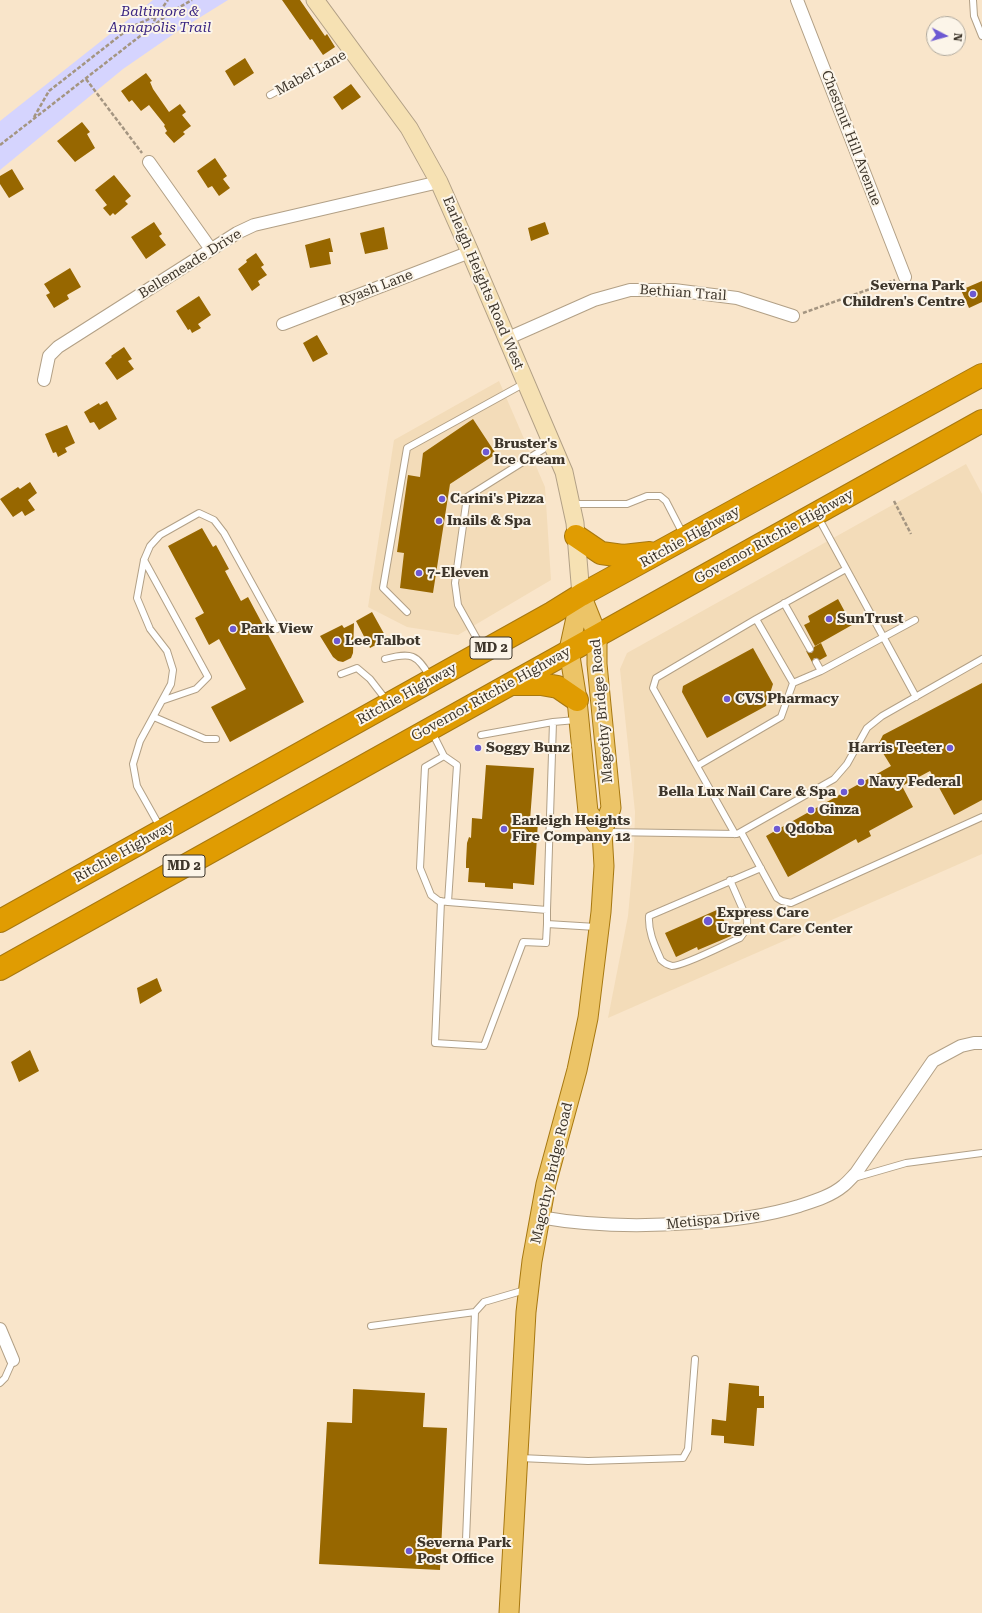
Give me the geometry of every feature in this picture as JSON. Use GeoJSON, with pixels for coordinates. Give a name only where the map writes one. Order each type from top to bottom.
{"type":"FeatureCollection","features":[{"type":"Feature","properties":{"kind":"highway","name":"Ritchie Highway"},"geometry":{"type":"LineString","coordinates":[[0,921],[581,596],[982,375]]}},
{"type":"Feature","properties":{"kind":"highway","name":"Governor Ritchie Highway"},"geometry":{"type":"LineString","coordinates":[[0,969],[569,650],[982,421]]}},
{"type":"Feature","properties":{"kind":"highway"},"geometry":{"type":"LineString","coordinates":[[576,536],[601,553],[623,556],[662,552]]}},
{"type":"Feature","properties":{"kind":"highway"},"geometry":{"type":"LineString","coordinates":[[510,684],[541,684],[558,687],[577,710]]}},
{"type":"Feature","properties":{"kind":"main road","name":"Magothy Bridge Road"},"geometry":{"type":"LineString","coordinates":[[510,1613],[529,1289],[539,1217],[558,1138],[583,1046],[593,989],[600,927],[604,866],[602,832],[611,808],[597,664],[597,635],[581,596]]}},
{"type":"Feature","properties":{"kind":"main road","name":"Magothy Bridge Road"},"geometry":{"type":"LineString","coordinates":[[581,596],[569,650],[588,812],[602,832]]}},
{"type":"Feature","properties":{"kind":"street","name":"Earleigh Heights Road West"},"geometry":{"type":"LineString","coordinates":[[315,0],[409,128],[438,182],[470,252],[506,339],[553,443],[564,472],[572,504],[581,596]]}},
{"type":"Feature","properties":{"kind":"street","name":"Chestnut Hill Avenue"},"geometry":{"type":"LineString","coordinates":[[797,0],[905,277]]}},
{"type":"Feature","properties":{"kind":"street"},"geometry":{"type":"LineString","coordinates":[[149,162],[210,248]]}},
{"type":"Feature","properties":{"kind":"street","name":"Bellemeade Drive"},"geometry":{"type":"LineString","coordinates":[[44,380],[49,356],[58,347],[210,248],[254,225],[438,182]]}},
{"type":"Feature","properties":{"kind":"street","name":"Ryash Lane"},"geometry":{"type":"LineString","coordinates":[[282,324],[470,252]]}},
{"type":"Feature","properties":{"kind":"street","name":"Bethian Trail"},"geometry":{"type":"LineString","coordinates":[[506,339],[594,300],[630,290],[674,290],[737,298],[793,316]]}},
{"type":"Feature","properties":{"kind":"street","name":"Metispa Drive"},"geometry":{"type":"LineString","coordinates":[[539,1217],[584,1224],[649,1226],[734,1220],[765,1215],[811,1202],[834,1192],[844,1186],[851,1178],[933,1061],[961,1046],[982,1043]]}},
{"type":"Feature","properties":{"kind":"street"},"geometry":{"type":"LineString","coordinates":[[0,1329],[12,1360]]}},
{"type":"Feature","properties":{"kind":"lane"},"geometry":{"type":"LineString","coordinates":[[973,0],[974,16],[982,36]]}},
{"type":"Feature","properties":{"kind":"lane","name":"Mabel Lane"},"geometry":{"type":"LineString","coordinates":[[270,95],[353,50]]}},
{"type":"Feature","properties":{"kind":"lane"},"geometry":{"type":"LineString","coordinates":[[407,612],[383,588],[407,448],[526,383]]}},
{"type":"Feature","properties":{"kind":"lane"},"geometry":{"type":"LineString","coordinates":[[483,652],[458,605],[455,583],[467,497],[553,443]]}},
{"type":"Feature","properties":{"kind":"lane"},"geometry":{"type":"LineString","coordinates":[[572,504],[626,504],[647,496],[660,496],[666,501],[686,538]]}},
{"type":"Feature","properties":{"kind":"lane"},"geometry":{"type":"LineString","coordinates":[[162,830],[137,786],[133,764],[140,741],[164,700],[171,684],[173,670],[167,651],[150,629],[137,598],[144,560],[150,546],[160,535],[199,513],[214,520],[224,533],[277,628]]}},
{"type":"Feature","properties":{"kind":"lane"},"geometry":{"type":"LineString","coordinates":[[816,514],[916,697]]}},
{"type":"Feature","properties":{"kind":"lane"},"geometry":{"type":"LineString","coordinates":[[144,560],[208,677],[196,689],[164,700]]}},
{"type":"Feature","properties":{"kind":"lane"},"geometry":{"type":"LineString","coordinates":[[735,834],[653,688],[656,678],[784,603],[846,570]]}},
{"type":"Feature","properties":{"kind":"lane"},"geometry":{"type":"LineString","coordinates":[[784,603],[810,649]]}},
{"type":"Feature","properties":{"kind":"lane"},"geometry":{"type":"LineString","coordinates":[[756,619],[793,683]]}},
{"type":"Feature","properties":{"kind":"lane"},"geometry":{"type":"LineString","coordinates":[[697,766],[781,717],[793,683],[821,671],[915,620]]}},
{"type":"Feature","properties":{"kind":"lane"},"geometry":{"type":"LineString","coordinates":[[385,659],[402,654],[415,658],[422,663],[432,680]]}},
{"type":"Feature","properties":{"kind":"lane"},"geometry":{"type":"LineString","coordinates":[[602,832],[735,834],[741,832],[834,778],[847,764],[867,728],[882,716],[982,659]]}},
{"type":"Feature","properties":{"kind":"lane"},"geometry":{"type":"LineString","coordinates":[[816,662],[821,671]]}},
{"type":"Feature","properties":{"kind":"lane"},"geometry":{"type":"LineString","coordinates":[[341,674],[353,668],[362,671],[389,704]]}},
{"type":"Feature","properties":{"kind":"lane"},"geometry":{"type":"LineString","coordinates":[[481,735],[553,722],[577,710]]}},
{"type":"Feature","properties":{"kind":"lane"},"geometry":{"type":"LineString","coordinates":[[154,717],[205,739],[216,739]]}},
{"type":"Feature","properties":{"kind":"lane"},"geometry":{"type":"LineString","coordinates":[[441,901],[435,1043],[484,1046],[523,942],[546,943],[553,722]]}},
{"type":"Feature","properties":{"kind":"lane"},"geometry":{"type":"LineString","coordinates":[[430,728],[444,756],[457,765],[448,902]]}},
{"type":"Feature","properties":{"kind":"lane"},"geometry":{"type":"LineString","coordinates":[[444,756],[425,767],[420,868],[431,895],[441,901],[448,902],[547,910]]}},
{"type":"Feature","properties":{"kind":"lane"},"geometry":{"type":"LineString","coordinates":[[741,832],[777,898],[786,903],[795,902],[982,817]]}},
{"type":"Feature","properties":{"kind":"lane"},"geometry":{"type":"LineString","coordinates":[[730,880],[747,918],[745,933],[740,938],[682,964],[671,966],[664,963],[661,960],[651,935],[648,926],[648,916],[730,880],[761,868]]}},
{"type":"Feature","properties":{"kind":"lane"},"geometry":{"type":"LineString","coordinates":[[547,924],[600,927]]}},
{"type":"Feature","properties":{"kind":"lane"},"geometry":{"type":"LineString","coordinates":[[851,1178],[864,1176],[906,1162],[982,1153]]}},
{"type":"Feature","properties":{"kind":"lane"},"geometry":{"type":"LineString","coordinates":[[466,1540],[475,1312],[484,1302],[529,1289]]}},
{"type":"Feature","properties":{"kind":"lane"},"geometry":{"type":"LineString","coordinates":[[371,1326],[475,1312]]}},
{"type":"Feature","properties":{"kind":"lane"},"geometry":{"type":"LineString","coordinates":[[518,1458],[588,1461],[683,1458],[688,1449],[695,1359]]}},
{"type":"Feature","properties":{"kind":"lane"},"geometry":{"type":"LineString","coordinates":[[0,1383],[5,1378],[12,1360]]}},
{"type":"Feature","properties":{"kind":"path"},"geometry":{"type":"LineString","coordinates":[[152,27],[156,16],[168,0]]}},
{"type":"Feature","properties":{"kind":"path"},"geometry":{"type":"LineString","coordinates":[[0,145],[152,27],[192,0]]}},
{"type":"Feature","properties":{"kind":"path"},"geometry":{"type":"LineString","coordinates":[[32,120],[49,92],[131,27],[156,16]]}},
{"type":"Feature","properties":{"kind":"path"},"geometry":{"type":"LineString","coordinates":[[86,79],[149,162]]}},
{"type":"Feature","properties":{"kind":"path"},"geometry":{"type":"LineString","coordinates":[[793,316],[827,306],[905,277]]}},
{"type":"Feature","properties":{"kind":"path"},"geometry":{"type":"LineString","coordinates":[[894,501],[911,534]]}},
{"type":"Feature","properties":{"kind":"shaded area"},"geometry":{"type":"Polygon","coordinates":[[[499,381],[545,487],[551,580],[458,635],[407,627],[368,607],[394,440],[499,381]]]}},
{"type":"Feature","properties":{"kind":"shaded area"},"geometry":{"type":"Polygon","coordinates":[[[966,464],[982,494],[982,854],[608,1018],[628,916],[634,850],[635,812],[620,669],[627,653],[966,464]]]}},
{"type":"Feature","properties":{"kind":"green space","name":"Baltimore & Annapolis Trail"},"geometry":{"type":"Polygon","coordinates":[[[153,0],[228,0],[178,31],[123,69],[0,170],[0,121],[153,0]]]}},
{"type":"Feature","properties":{"kind":"building"},"geometry":{"type":"Polygon","coordinates":[[[282,0],[300,0],[325,36],[327,34],[335,47],[323,55],[312,39],[310,40],[282,0]]]}},
{"type":"Feature","properties":{"kind":"building"},"geometry":{"type":"Polygon","coordinates":[[[245,58],[254,73],[234,86],[225,71],[245,58]]]}},
{"type":"Feature","properties":{"kind":"building"},"geometry":{"type":"Polygon","coordinates":[[[146,73],[152,81],[150,82],[153,89],[169,112],[180,104],[186,112],[182,115],[191,126],[183,132],[185,134],[174,143],[165,133],[167,131],[164,126],[165,125],[149,105],[141,111],[132,100],[129,102],[121,91],[146,73]]]}},
{"type":"Feature","properties":{"kind":"building"},"geometry":{"type":"Polygon","coordinates":[[[351,84],[361,97],[342,110],[333,97],[351,84]]]}},
{"type":"Feature","properties":{"kind":"building"},"geometry":{"type":"Polygon","coordinates":[[[82,122],[90,132],[87,134],[95,148],[75,162],[57,141],[82,122]]]}},
{"type":"Feature","properties":{"kind":"building"},"geometry":{"type":"Polygon","coordinates":[[[215,158],[227,176],[223,179],[230,188],[219,196],[212,186],[208,188],[197,171],[215,158]]]}},
{"type":"Feature","properties":{"kind":"building"},"geometry":{"type":"Polygon","coordinates":[[[12,169],[24,189],[9,198],[0,184],[0,176],[12,169]]]}},
{"type":"Feature","properties":{"kind":"building"},"geometry":{"type":"Polygon","coordinates":[[[114,175],[131,196],[125,201],[128,204],[115,215],[113,213],[110,216],[103,208],[107,205],[95,190],[114,175]]]}},
{"type":"Feature","properties":{"kind":"building"},"geometry":{"type":"Polygon","coordinates":[[[154,222],[162,234],[159,236],[166,245],[146,259],[131,237],[154,222]]]}},
{"type":"Feature","properties":{"kind":"building"},"geometry":{"type":"Polygon","coordinates":[[[545,222],[549,234],[531,241],[528,228],[545,222]]]}},
{"type":"Feature","properties":{"kind":"building"},"geometry":{"type":"Polygon","coordinates":[[[384,227],[388,249],[365,254],[360,233],[384,227]]]}},
{"type":"Feature","properties":{"kind":"building"},"geometry":{"type":"Polygon","coordinates":[[[330,238],[333,252],[329,252],[331,264],[310,268],[305,245],[330,238]]]}},
{"type":"Feature","properties":{"kind":"building"},"geometry":{"type":"Polygon","coordinates":[[[256,253],[264,265],[261,267],[267,275],[258,281],[260,285],[252,291],[238,269],[247,262],[246,260],[256,253]]]}},
{"type":"Feature","properties":{"kind":"building"},"geometry":{"type":"Polygon","coordinates":[[[70,268],[81,287],[67,295],[69,299],[54,308],[46,295],[50,293],[44,284],[70,268]]]}},
{"type":"Feature","properties":{"kind":"building","name":"Severna Park Children's Centre"},"geometry":{"type":"Polygon","coordinates":[[[982,281],[982,302],[969,308],[961,290],[982,281]]]}},
{"type":"Feature","properties":{"kind":"building"},"geometry":{"type":"Polygon","coordinates":[[[199,296],[211,315],[198,324],[201,328],[192,333],[190,329],[188,330],[176,311],[199,296]]]}},
{"type":"Feature","properties":{"kind":"building"},"geometry":{"type":"Polygon","coordinates":[[[317,335],[328,354],[313,362],[303,343],[317,335]]]}},
{"type":"Feature","properties":{"kind":"building"},"geometry":{"type":"Polygon","coordinates":[[[124,347],[132,359],[128,361],[134,369],[117,380],[105,363],[112,357],[111,356],[124,347]]]}},
{"type":"Feature","properties":{"kind":"building"},"geometry":{"type":"Polygon","coordinates":[[[107,401],[117,419],[99,430],[94,422],[90,423],[84,412],[99,403],[100,405],[107,401]]]}},
{"type":"Feature","properties":{"kind":"building"},"geometry":{"type":"Polygon","coordinates":[[[473,419],[496,454],[450,484],[433,593],[400,588],[404,553],[397,552],[408,475],[420,477],[423,453],[473,419]]]}},
{"type":"Feature","properties":{"kind":"building"},"geometry":{"type":"Polygon","coordinates":[[[67,425],[75,443],[65,448],[67,452],[58,457],[56,452],[53,453],[45,434],[67,425]]]}},
{"type":"Feature","properties":{"kind":"building"},"geometry":{"type":"Polygon","coordinates":[[[30,482],[37,493],[28,500],[35,510],[25,516],[22,511],[13,517],[0,499],[18,487],[20,489],[30,482]]]}},
{"type":"Feature","properties":{"kind":"building","name":"Park View"},"geometry":{"type":"Polygon","coordinates":[[[202,528],[213,547],[216,545],[229,569],[225,571],[241,601],[248,597],[304,702],[230,742],[211,707],[246,689],[219,639],[209,645],[195,618],[204,613],[168,546],[202,528]]]}},
{"type":"Feature","properties":{"kind":"building","name":"SunTrust"},"geometry":{"type":"Polygon","coordinates":[[[838,599],[852,625],[815,646],[804,625],[810,622],[808,616],[838,599]]]}},
{"type":"Feature","properties":{"kind":"building"},"geometry":{"type":"Polygon","coordinates":[[[372,612],[387,639],[370,648],[356,621],[372,612]]]}},
{"type":"Feature","properties":{"kind":"building","name":"Lee Talbot"},"geometry":{"type":"Polygon","coordinates":[[[354,623],[353,653],[351,658],[343,662],[338,661],[333,657],[320,636],[342,625],[344,628],[354,623]]]}},
{"type":"Feature","properties":{"kind":"building"},"geometry":{"type":"Polygon","coordinates":[[[821,643],[827,656],[820,660],[814,658],[812,662],[806,651],[812,653],[814,647],[821,643]]]}},
{"type":"Feature","properties":{"kind":"building","name":"CVS Pharmacy"},"geometry":{"type":"Polygon","coordinates":[[[753,648],[773,684],[766,706],[707,738],[682,692],[683,686],[753,648]]]}},
{"type":"Feature","properties":{"kind":"building"},"geometry":{"type":"Polygon","coordinates":[[[982,683],[982,800],[954,815],[930,771],[902,786],[913,807],[869,831],[871,836],[858,843],[856,839],[788,877],[766,836],[891,766],[878,745],[883,735],[982,683]]]}},
{"type":"Feature","properties":{"kind":"building","name":"Earleigh Heights Fire Company 12"},"geometry":{"type":"Polygon","coordinates":[[[486,765],[534,768],[530,820],[538,821],[534,885],[513,883],[513,889],[485,887],[485,883],[468,882],[469,868],[466,868],[467,843],[469,837],[471,838],[472,818],[482,819],[486,765]]]}},
{"type":"Feature","properties":{"kind":"building","name":"Express Care Urgent Care Center"},"geometry":{"type":"Polygon","coordinates":[[[719,909],[731,936],[698,950],[697,947],[676,957],[665,933],[719,909]]]}},
{"type":"Feature","properties":{"kind":"building"},"geometry":{"type":"Polygon","coordinates":[[[157,978],[162,991],[140,1004],[137,988],[157,978]]]}},
{"type":"Feature","properties":{"kind":"building"},"geometry":{"type":"Polygon","coordinates":[[[30,1050],[39,1071],[19,1082],[11,1062],[30,1050]]]}},
{"type":"Feature","properties":{"kind":"building"},"geometry":{"type":"Polygon","coordinates":[[[729,1383],[759,1386],[759,1396],[764,1396],[764,1408],[757,1408],[754,1446],[724,1443],[724,1436],[711,1435],[712,1419],[726,1421],[729,1383]]]}},
{"type":"Feature","properties":{"kind":"building"},"geometry":{"type":"Polygon","coordinates":[[[353,1389],[425,1393],[423,1427],[447,1428],[440,1570],[319,1564],[327,1422],[352,1423],[353,1389]]]}},
{"type":"Feature","properties":{"kind":"place","name":"Severna Park Children's Centre"},"geometry":{"type":"Point","coordinates":[973,294]}},
{"type":"Feature","properties":{"kind":"place","name":"Bruster's Ice Cream"},"geometry":{"type":"Point","coordinates":[486,452]}},
{"type":"Feature","properties":{"kind":"place","name":"Carini's Pizza"},"geometry":{"type":"Point","coordinates":[442,499]}},
{"type":"Feature","properties":{"kind":"place","name":"Inails & Spa"},"geometry":{"type":"Point","coordinates":[439,521]}},
{"type":"Feature","properties":{"kind":"place","name":"7-Eleven"},"geometry":{"type":"Point","coordinates":[419,573]}},
{"type":"Feature","properties":{"kind":"place","name":"SunTrust"},"geometry":{"type":"Point","coordinates":[829,619]}},
{"type":"Feature","properties":{"kind":"place","name":"Park View"},"geometry":{"type":"Point","coordinates":[233,629]}},
{"type":"Feature","properties":{"kind":"place","name":"Lee Talbot"},"geometry":{"type":"Point","coordinates":[337,641]}},
{"type":"Feature","properties":{"kind":"place","name":"CVS Pharmacy"},"geometry":{"type":"Point","coordinates":[727,699]}},
{"type":"Feature","properties":{"kind":"place","name":"Soggy Bunz"},"geometry":{"type":"Point","coordinates":[478,748]}},
{"type":"Feature","properties":{"kind":"place","name":"Harris Teeter"},"geometry":{"type":"Point","coordinates":[950,748]}},
{"type":"Feature","properties":{"kind":"place","name":"Navy Federal"},"geometry":{"type":"Point","coordinates":[861,782]}},
{"type":"Feature","properties":{"kind":"place","name":"Bella Lux Nail Care & Spa"},"geometry":{"type":"Point","coordinates":[844,792]}},
{"type":"Feature","properties":{"kind":"place","name":"Ginza"},"geometry":{"type":"Point","coordinates":[811,810]}},
{"type":"Feature","properties":{"kind":"place","name":"Earleigh Heights Fire Company 12"},"geometry":{"type":"Point","coordinates":[504,829]}},
{"type":"Feature","properties":{"kind":"place","name":"Qdoba"},"geometry":{"type":"Point","coordinates":[777,829]}},
{"type":"Feature","properties":{"kind":"place","name":"Express Care Urgent Care Center"},"geometry":{"type":"Point","coordinates":[708,921]}},
{"type":"Feature","properties":{"kind":"place","name":"Severna Park Post Office"},"geometry":{"type":"Point","coordinates":[409,1551]}}]}
